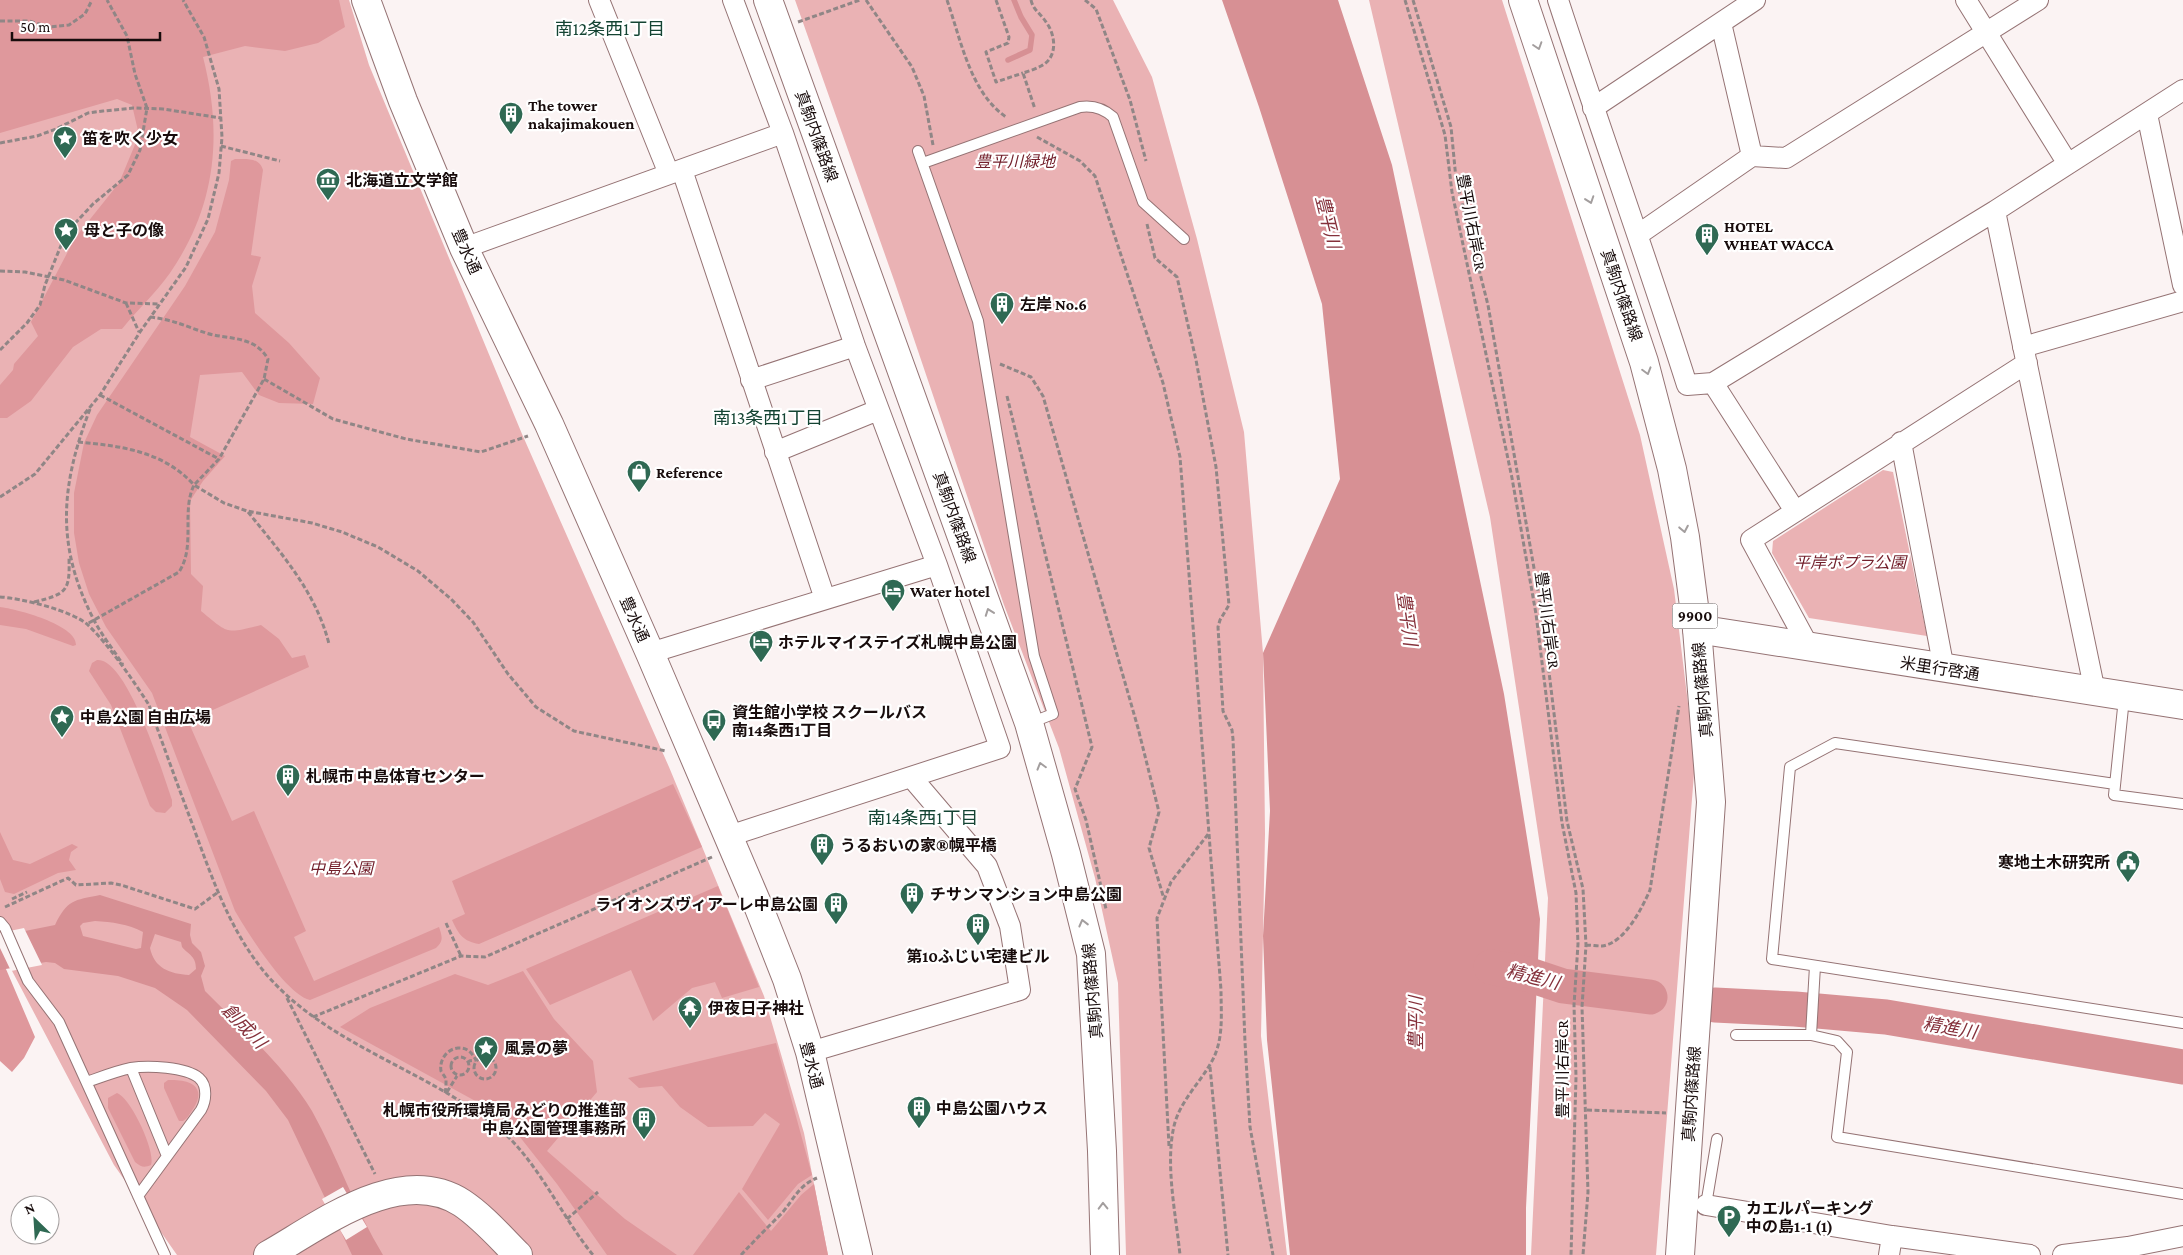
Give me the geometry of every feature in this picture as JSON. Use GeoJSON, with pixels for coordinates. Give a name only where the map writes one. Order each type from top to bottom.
{"type":"FeatureCollection","features":[{"type":"Feature","properties":{"kind":"main road","name":"豊水通"},"geometry":{"type":"LineString","coordinates":[[366,0],[403,101],[464,248],[549,424],[729,836],[787,980],[810,1052],[858,1255]]}},
{"type":"Feature","properties":{"kind":"main road","name":"真駒内篠路線"},"geometry":{"type":"LineString","coordinates":[[768,0],[1029,723],[1091,954],[1102,1151],[1105,1255]]}},
{"type":"Feature","properties":{"kind":"main road","name":"真駒内篠路線"},"geometry":{"type":"LineString","coordinates":[[1523,0],[1658,407],[1686,537],[1697,630],[1711,802],[1680,1255]]}},
{"type":"Feature","properties":{"kind":"main road","name":"米里行啓通"},"geometry":{"type":"LineString","coordinates":[[1697,630],[2183,706]]}},
{"type":"Feature","properties":{"kind":"main road"},"geometry":{"type":"LineString","coordinates":[[268,1255],[344,1212],[378,1196],[399,1190],[419,1190],[439,1194],[460,1202],[481,1218],[518,1255]]}},
{"type":"Feature","properties":{"kind":"street"},"geometry":{"type":"LineString","coordinates":[[599,0],[675,172],[751,380],[825,599]]}},
{"type":"Feature","properties":{"kind":"street"},"geometry":{"type":"LineString","coordinates":[[729,836],[1000,748],[937,565],[855,346],[783,133],[733,0]]}},
{"type":"Feature","properties":{"kind":"street"},"geometry":{"type":"LineString","coordinates":[[1558,0],[1687,384],[1713,384],[1995,211],[2183,90]]}},
{"type":"Feature","properties":{"kind":"street"},"geometry":{"type":"LineString","coordinates":[[1593,108],[1755,0]]}},
{"type":"Feature","properties":{"kind":"street"},"geometry":{"type":"LineString","coordinates":[[1966,0],[2068,164]]}},
{"type":"Feature","properties":{"kind":"street"},"geometry":{"type":"LineString","coordinates":[[1638,234],[1752,156],[1786,158],[2038,0]]}},
{"type":"Feature","properties":{"kind":"street"},"geometry":{"type":"LineString","coordinates":[[1721,23],[1752,156]]}},
{"type":"Feature","properties":{"kind":"street"},"geometry":{"type":"LineString","coordinates":[[2147,114],[2183,285]]}},
{"type":"Feature","properties":{"kind":"street"},"geometry":{"type":"LineString","coordinates":[[464,248],[783,133]]}},
{"type":"Feature","properties":{"kind":"street"},"geometry":{"type":"LineString","coordinates":[[1995,211],[2095,692]]}},
{"type":"Feature","properties":{"kind":"street"},"geometry":{"type":"LineString","coordinates":[[1809,647],[1751,540],[1901,442],[2025,355],[2183,301]]}},
{"type":"Feature","properties":{"kind":"street"},"geometry":{"type":"LineString","coordinates":[[751,380],[855,346]]}},
{"type":"Feature","properties":{"kind":"street"},"geometry":{"type":"LineString","coordinates":[[1713,384],[1795,511]]}},
{"type":"Feature","properties":{"kind":"street"},"geometry":{"type":"LineString","coordinates":[[775,452],[878,410]]}},
{"type":"Feature","properties":{"kind":"street"},"geometry":{"type":"LineString","coordinates":[[1901,442],[1944,669]]}},
{"type":"Feature","properties":{"kind":"street"},"geometry":{"type":"LineString","coordinates":[[650,653],[937,565]]}},
{"type":"Feature","properties":{"kind":"street"},"geometry":{"type":"LineString","coordinates":[[810,1052],[1020,990],[1010,926],[987,866],[912,778]]}},
{"type":"Feature","properties":{"kind":"street"},"geometry":{"type":"LineString","coordinates":[[1706,1205],[1890,1246],[2030,1255]]}},
{"type":"Feature","properties":{"kind":"street"},"geometry":{"type":"LineString","coordinates":[[2063,1255],[2127,1251],[2183,1236]]}},
{"type":"Feature","properties":{"kind":"lane"},"geometry":{"type":"LineString","coordinates":[[922,163],[1087,106],[1106,111],[1113,117],[1118,126],[1144,202],[1184,239]]}},
{"type":"Feature","properties":{"kind":"lane"},"geometry":{"type":"LineString","coordinates":[[918,151],[978,321],[1034,656],[1053,714],[1029,723]]}},
{"type":"Feature","properties":{"kind":"lane"},"geometry":{"type":"LineString","coordinates":[[2125,697],[2114,795],[2183,804]]}},
{"type":"Feature","properties":{"kind":"lane"},"geometry":{"type":"LineString","coordinates":[[2115,784],[1835,743],[1790,767],[1772,959],[2183,1023]]}},
{"type":"Feature","properties":{"kind":"lane"},"geometry":{"type":"LineString","coordinates":[[2,925],[28,981],[59,1022],[165,1255]]}},
{"type":"Feature","properties":{"kind":"lane"},"geometry":{"type":"LineString","coordinates":[[1811,1034],[1815,966]]}},
{"type":"Feature","properties":{"kind":"lane"},"geometry":{"type":"LineString","coordinates":[[1736,1035],[1811,1034],[1837,1040],[1847,1052],[1837,1137],[2183,1194]]}},
{"type":"Feature","properties":{"kind":"lane"},"geometry":{"type":"LineString","coordinates":[[87,1082],[131,1068],[156,1066],[191,1074],[200,1079],[205,1089],[205,1102],[201,1110],[138,1196]]}},
{"type":"Feature","properties":{"kind":"lane"},"geometry":{"type":"LineString","coordinates":[[131,1068],[167,1156]]}},
{"type":"Feature","properties":{"kind":"lane"},"geometry":{"type":"LineString","coordinates":[[1706,1205],[1717,1140]]}},
{"type":"Feature","properties":{"kind":"path"},"geometry":{"type":"LineString","coordinates":[[0,21],[30,21],[50,27],[69,25],[85,14],[92,0]]}},
{"type":"Feature","properties":{"kind":"path"},"geometry":{"type":"LineString","coordinates":[[0,350],[27,322],[40,305],[48,277],[66,233],[93,204],[128,175],[140,150],[147,108],[135,74],[128,36],[106,0]]}},
{"type":"Feature","properties":{"kind":"path"},"geometry":{"type":"LineString","coordinates":[[0,497],[35,474],[100,395],[150,317],[186,267],[208,219],[219,174],[221,146],[219,89],[204,37],[183,0]]}},
{"type":"Feature","properties":{"kind":"path"},"geometry":{"type":"LineString","coordinates":[[795,23],[860,0]]}},
{"type":"Feature","properties":{"kind":"path"},"geometry":{"type":"LineString","coordinates":[[866,0],[912,67],[924,96],[933,146]]}},
{"type":"Feature","properties":{"kind":"path"},"geometry":{"type":"LineString","coordinates":[[946,0],[978,85],[988,102],[1021,128],[1080,161],[1095,176],[1163,383],[1180,458],[1209,833],[1222,1032],[1213,1059],[1181,1106],[1174,1126],[1170,1154]]}},
{"type":"Feature","properties":{"kind":"path"},"geometry":{"type":"LineString","coordinates":[[996,0],[1009,37],[1008,43],[986,52],[996,82],[1046,63],[1054,46],[1051,29],[1036,11],[1031,0]]}},
{"type":"Feature","properties":{"kind":"path"},"geometry":{"type":"LineString","coordinates":[[1085,0],[1096,8],[1130,100],[1147,163]]}},
{"type":"Feature","properties":{"kind":"path","name":"豊平川右岸CR"},"geometry":{"type":"LineString","coordinates":[[1405,0],[1445,135],[1452,192],[1514,488],[1536,614],[1562,823],[1576,893],[1578,915],[1574,1005],[1576,1077],[1571,1255]]}},
{"type":"Feature","properties":{"kind":"path"},"geometry":{"type":"LineString","coordinates":[[1413,0],[1451,127],[1456,179],[1488,305],[1542,614],[1567,820],[1583,889],[1586,945],[1582,1007],[1587,1110],[1588,1192],[1583,1255]]}},
{"type":"Feature","properties":{"kind":"path"},"geometry":{"type":"LineString","coordinates":[[1023,73],[1040,121]]}},
{"type":"Feature","properties":{"kind":"path"},"geometry":{"type":"LineString","coordinates":[[0,143],[37,136],[88,113],[147,108],[220,118]]}},
{"type":"Feature","properties":{"kind":"path"},"geometry":{"type":"LineString","coordinates":[[221,146],[280,161]]}},
{"type":"Feature","properties":{"kind":"path"},"geometry":{"type":"LineString","coordinates":[[1155,213],[1146,225],[1155,258],[1177,277],[1196,360],[1216,467],[1229,605],[1218,627],[1222,711],[1232,730],[1233,739],[1250,1127],[1273,1255]]}},
{"type":"Feature","properties":{"kind":"path"},"geometry":{"type":"LineString","coordinates":[[0,271],[25,272],[64,280],[126,303],[160,304]]}},
{"type":"Feature","properties":{"kind":"path"},"geometry":{"type":"LineString","coordinates":[[126,303],[140,332]]}},
{"type":"Feature","properties":{"kind":"path"},"geometry":{"type":"LineString","coordinates":[[87,624],[179,572],[186,561],[189,495],[194,485],[219,459],[264,380],[268,359],[264,351],[239,338],[208,334],[171,319],[150,317]]}},
{"type":"Feature","properties":{"kind":"path"},"geometry":{"type":"LineString","coordinates":[[985,362],[1000,364],[1031,377],[1043,396],[1138,728],[1157,803],[1159,812],[1150,848],[1164,899]]}},
{"type":"Feature","properties":{"kind":"path"},"geometry":{"type":"LineString","coordinates":[[1000,364],[1002,373]]}},
{"type":"Feature","properties":{"kind":"path"},"geometry":{"type":"LineString","coordinates":[[264,380],[333,419],[406,439],[481,452],[528,436]]}},
{"type":"Feature","properties":{"kind":"path"},"geometry":{"type":"LineString","coordinates":[[1006,392],[1092,747],[1075,789],[1086,820],[1107,916]]}},
{"type":"Feature","properties":{"kind":"path"},"geometry":{"type":"LineString","coordinates":[[100,395],[219,459]]}},
{"type":"Feature","properties":{"kind":"path"},"geometry":{"type":"LineString","coordinates":[[32,602],[55,596],[64,590],[69,581],[66,517],[69,482],[78,442],[91,406]]}},
{"type":"Feature","properties":{"kind":"path"},"geometry":{"type":"LineString","coordinates":[[78,442],[117,445],[152,455],[182,472],[194,485],[224,503],[247,511],[312,523],[342,532],[378,547],[418,572],[451,599],[473,622],[508,674],[536,707],[574,731],[666,751]]}},
{"type":"Feature","properties":{"kind":"path"},"geometry":{"type":"LineString","coordinates":[[247,511],[294,569],[316,606],[329,644]]}},
{"type":"Feature","properties":{"kind":"path"},"geometry":{"type":"LineString","coordinates":[[68,555],[94,620],[148,705],[217,893],[248,950],[286,996],[313,1017],[445,1093],[500,1129],[522,1152],[593,1255]]}},
{"type":"Feature","properties":{"kind":"path"},"geometry":{"type":"LineString","coordinates":[[0,597],[32,602],[60,611],[87,624],[132,679]]}},
{"type":"Feature","properties":{"kind":"path"},"geometry":{"type":"LineString","coordinates":[[1586,945],[1604,946],[1618,939],[1640,911],[1650,890],[1680,703]]}},
{"type":"Feature","properties":{"kind":"path"},"geometry":{"type":"LineString","coordinates":[[1180,1255],[1170,1154],[1157,918],[1170,882],[1209,833]]}},
{"type":"Feature","properties":{"kind":"path"},"geometry":{"type":"LineString","coordinates":[[313,1017],[461,956],[484,957],[712,857]]}},
{"type":"Feature","properties":{"kind":"path"},"geometry":{"type":"LineString","coordinates":[[6,907],[68,878],[76,884],[111,883],[122,885],[194,909],[217,893]]}},
{"type":"Feature","properties":{"kind":"path"},"geometry":{"type":"LineString","coordinates":[[12,899],[27,892]]}},
{"type":"Feature","properties":{"kind":"path"},"geometry":{"type":"LineString","coordinates":[[446,923],[461,956]]}},
{"type":"Feature","properties":{"kind":"path"},"geometry":{"type":"LineString","coordinates":[[286,996],[377,1177]]}},
{"type":"Feature","properties":{"kind":"path"},"geometry":{"type":"LineString","coordinates":[[445,1093],[446,1079],[442,1072],[441,1064],[449,1050],[465,1049],[472,1053],[476,1060],[474,1066],[475,1073]]}},
{"type":"Feature","properties":{"kind":"path"},"geometry":{"type":"LineString","coordinates":[[468,1060],[470,1066],[468,1072],[463,1076],[457,1076],[452,1072],[452,1060],[458,1057],[464,1057],[468,1060],[476,1060],[483,1057],[490,1058],[496,1067],[494,1074],[488,1078],[480,1078],[475,1073],[468,1072]]}},
{"type":"Feature","properties":{"kind":"path"},"geometry":{"type":"LineString","coordinates":[[1209,1065],[1228,1255]]}},
{"type":"Feature","properties":{"kind":"path"},"geometry":{"type":"LineString","coordinates":[[445,1093],[457,1076]]}},
{"type":"Feature","properties":{"kind":"path"},"geometry":{"type":"LineString","coordinates":[[1587,1110],[1673,1113]]}},
{"type":"Feature","properties":{"kind":"path"},"geometry":{"type":"LineString","coordinates":[[741,1255],[784,1211],[797,1191],[809,1181],[818,1178]]}},
{"type":"Feature","properties":{"kind":"path"},"geometry":{"type":"LineString","coordinates":[[567,1219],[598,1192]]}},
{"type":"Feature","properties":{"kind":"green space","name":"中島公園"},"geometry":{"type":"Polygon","coordinates":[[[0,0],[349,0],[369,65],[522,434],[669,767],[764,996],[804,1133],[828,1255],[177,1255],[114,1165],[0,948],[0,0]]]}},
{"type":"Feature","properties":{"kind":"green space","name":"豊平川緑地"},"geometry":{"type":"Polygon","coordinates":[[[795,0],[1113,0],[1152,77],[1197,239],[1244,432],[1263,653],[1265,834],[1261,1036],[1287,1255],[1126,1255],[1118,983],[1095,878],[1059,748],[1004,605],[895,283],[795,0]]]}},
{"type":"Feature","properties":{"kind":"green space"},"geometry":{"type":"Polygon","coordinates":[[[1369,0],[1502,0],[1640,435],[1674,589],[1695,761],[1656,1255],[1531,1255],[1548,898],[1490,517],[1369,0]]]}},
{"type":"Feature","properties":{"kind":"green space","name":"平岸ポプラ公園"},"geometry":{"type":"Polygon","coordinates":[[[1883,470],[1893,472],[1927,636],[1809,618],[1772,553],[1773,541],[1883,470]]]}},
{"type":"Feature","properties":{"kind":"shaded area"},"geometry":{"type":"Polygon","coordinates":[[[0,0],[339,0],[345,27],[318,43],[285,51],[245,46],[203,57],[213,114],[211,169],[206,196],[185,248],[165,280],[122,329],[101,329],[73,347],[31,401],[7,418],[0,418],[0,385],[13,370],[14,364],[38,336],[31,322],[75,238],[119,183],[139,135],[132,105],[117,99],[0,133],[0,0]]]}},
{"type":"Feature","properties":{"kind":"shaded area"},"geometry":{"type":"Polygon","coordinates":[[[235,159],[255,161],[263,170],[251,255],[261,257],[252,286],[255,313],[289,343],[320,378],[313,404],[279,403],[259,395],[242,372],[200,375],[190,437],[225,456],[203,481],[190,501],[191,574],[203,586],[201,611],[217,624],[234,631],[261,625],[279,639],[292,658],[305,655],[309,667],[188,721],[232,821],[254,811],[306,931],[294,937],[314,981],[439,927],[441,936],[441,941],[436,948],[310,1000],[290,987],[268,962],[235,911],[152,693],[106,627],[89,594],[79,563],[74,533],[74,493],[84,443],[97,415],[185,286],[215,232],[229,180],[231,161],[235,159]]]}},
{"type":"Feature","properties":{"kind":"shaded area"},"geometry":{"type":"Polygon","coordinates":[[[0,607],[45,619],[57,625],[74,638],[76,645],[73,646],[26,629],[0,625],[0,607]]]}},
{"type":"Feature","properties":{"kind":"shaded area"},"geometry":{"type":"Polygon","coordinates":[[[97,660],[108,664],[120,677],[132,696],[152,743],[172,800],[172,806],[165,813],[156,812],[150,806],[111,705],[89,671],[92,663],[97,660]]]}},
{"type":"Feature","properties":{"kind":"shaded area"},"geometry":{"type":"Polygon","coordinates":[[[673,784],[702,847],[479,944],[465,939],[459,933],[452,920],[465,914],[452,881],[673,784]]]}},
{"type":"Feature","properties":{"kind":"shaded area"},"geometry":{"type":"Polygon","coordinates":[[[0,832],[13,860],[30,864],[72,844],[78,847],[71,852],[69,860],[76,870],[58,873],[14,894],[5,892],[0,879],[0,832]]]}},
{"type":"Feature","properties":{"kind":"shaded area"},"geometry":{"type":"Polygon","coordinates":[[[718,886],[759,987],[722,998],[715,982],[692,988],[653,1021],[631,970],[550,1005],[526,969],[718,886]]]}},
{"type":"Feature","properties":{"kind":"shaded area"},"geometry":{"type":"Polygon","coordinates":[[[0,955],[35,1037],[24,1058],[12,1072],[0,1061],[0,955]]]}},
{"type":"Feature","properties":{"kind":"shaded area"},"geometry":{"type":"Polygon","coordinates":[[[523,971],[554,1019],[593,1061],[597,1092],[547,1151],[625,1219],[677,1255],[607,1255],[557,1184],[516,1132],[490,1109],[340,1027],[370,1008],[455,974],[488,985],[523,971]]]}},
{"type":"Feature","properties":{"kind":"shaded area"},"geometry":{"type":"Polygon","coordinates":[[[776,1043],[812,1175],[798,1184],[768,1220],[742,1189],[780,1124],[765,1113],[753,1126],[708,1127],[680,1107],[662,1086],[639,1088],[628,1078],[776,1043]]]}},
{"type":"Feature","properties":{"kind":"shaded area"},"geometry":{"type":"Polygon","coordinates":[[[168,1080],[183,1081],[197,1089],[197,1101],[183,1121],[179,1121],[164,1088],[164,1083],[168,1080]]]}},
{"type":"Feature","properties":{"kind":"shaded area"},"geometry":{"type":"Polygon","coordinates":[[[117,1093],[128,1104],[141,1125],[150,1148],[151,1165],[143,1166],[135,1162],[108,1108],[108,1098],[117,1093]]]}},
{"type":"Feature","properties":{"kind":"shaded area"},"geometry":{"type":"Polygon","coordinates":[[[814,1184],[828,1255],[693,1255],[739,1192],[771,1231],[801,1195],[814,1184]]]}},
{"type":"Feature","properties":{"kind":"water","name":"豊平川"},"geometry":{"type":"Polygon","coordinates":[[[1222,0],[1338,0],[1392,165],[1504,694],[1540,919],[1526,1208],[1526,1255],[1290,1255],[1267,1040],[1263,936],[1270,811],[1263,653],[1340,479],[1322,304],[1259,107],[1222,0]]]}},
{"type":"Feature","properties":{"kind":"water"},"geometry":{"type":"Polygon","coordinates":[[[100,895],[191,924],[190,935],[192,943],[201,952],[205,966],[201,976],[205,991],[262,1048],[302,1095],[312,1111],[364,1220],[383,1255],[352,1255],[288,1120],[266,1091],[187,1010],[155,988],[118,976],[64,969],[55,963],[46,962],[0,970],[0,936],[55,925],[63,910],[72,902],[100,895]],[[95,921],[83,923],[80,926],[83,936],[136,949],[141,948],[143,932],[120,924],[95,921]],[[155,934],[150,948],[155,961],[159,965],[175,973],[189,975],[196,969],[193,958],[182,947],[181,942],[155,934]]]}},
{"type":"Feature","properties":{"kind":"pier"},"geometry":{"type":"Polygon","coordinates":[[[24,928],[42,965],[11,971],[0,948],[0,933],[24,928]]]}},
{"type":"Feature","properties":{"kind":"pier"},"geometry":{"type":"Polygon","coordinates":[[[343,1187],[367,1227],[346,1240],[322,1199],[343,1187]]]}},
{"type":"Feature","properties":{"kind":"waterway"},"geometry":{"type":"LineString","coordinates":[[1008,60],[1030,50],[1032,35],[1021,17],[1014,0]]}},
{"type":"Feature","properties":{"kind":"waterway","name":"精進川"},"geometry":{"type":"LineString","coordinates":[[1491,967],[1527,974],[1563,986],[1650,997]]}},
{"type":"Feature","properties":{"kind":"waterway","name":"精進川"},"geometry":{"type":"LineString","coordinates":[[1715,1005],[1795,1009],[1886,1017],[2183,1067]]}},
{"type":"Feature","properties":{"kind":"place","name":"The tower nakajimakouen"},"geometry":{"type":"Point","coordinates":[511,135]}},
{"type":"Feature","properties":{"kind":"place","name":"笛を吹く少女"},"geometry":{"type":"Point","coordinates":[65,159]}},
{"type":"Feature","properties":{"kind":"place","name":"北海道立文学館"},"geometry":{"type":"Point","coordinates":[328,201]}},
{"type":"Feature","properties":{"kind":"place","name":"母と子の像"},"geometry":{"type":"Point","coordinates":[66,251]}},
{"type":"Feature","properties":{"kind":"place","name":"HOTEL WHEAT WACCA"},"geometry":{"type":"Point","coordinates":[1707,256]}},
{"type":"Feature","properties":{"kind":"place","name":"左岸 No.6"},"geometry":{"type":"Point","coordinates":[1002,325]}},
{"type":"Feature","properties":{"kind":"place","name":"Reference"},"geometry":{"type":"Point","coordinates":[639,493]}},
{"type":"Feature","properties":{"kind":"place","name":"Water hotel"},"geometry":{"type":"Point","coordinates":[893,612]}},
{"type":"Feature","properties":{"kind":"place","name":"ホテルマイステイズ札幌中島公園"},"geometry":{"type":"Point","coordinates":[761,663]}},
{"type":"Feature","properties":{"kind":"place","name":"中島公園 自由広場"},"geometry":{"type":"Point","coordinates":[62,738]}},
{"type":"Feature","properties":{"kind":"place","name":"資生館小学校 スクールバス 南14条西1丁目"},"geometry":{"type":"Point","coordinates":[714,742]}},
{"type":"Feature","properties":{"kind":"place","name":"札幌市 中島体育センター"},"geometry":{"type":"Point","coordinates":[288,797]}},
{"type":"Feature","properties":{"kind":"place","name":"うるおいの家®幌平橋"},"geometry":{"type":"Point","coordinates":[822,866]}},
{"type":"Feature","properties":{"kind":"place","name":"寒地土木研究所"},"geometry":{"type":"Point","coordinates":[2128,883]}},
{"type":"Feature","properties":{"kind":"place","name":"チサンマンション中島公園"},"geometry":{"type":"Point","coordinates":[912,915]}},
{"type":"Feature","properties":{"kind":"place","name":"ライオンズヴィアーレ中島公園"},"geometry":{"type":"Point","coordinates":[836,925]}},
{"type":"Feature","properties":{"kind":"place","name":"第10ふじい宅建ビル"},"geometry":{"type":"Point","coordinates":[978,946]}},
{"type":"Feature","properties":{"kind":"place","name":"伊夜日子神社"},"geometry":{"type":"Point","coordinates":[690,1029]}},
{"type":"Feature","properties":{"kind":"place","name":"風景の夢"},"geometry":{"type":"Point","coordinates":[486,1069]}},
{"type":"Feature","properties":{"kind":"place","name":"中島公園ハウス"},"geometry":{"type":"Point","coordinates":[919,1129]}},
{"type":"Feature","properties":{"kind":"place","name":"札幌市役所環境局 みどりの推進部 中島公園管理事務所"},"geometry":{"type":"Point","coordinates":[644,1140]}},
{"type":"Feature","properties":{"kind":"place","name":"カエルパーキング 中の島1-1 (1)"},"geometry":{"type":"Point","coordinates":[1729,1238]}},
{"type":"Feature","properties":{"kind":"district","name":"南12条西1丁目"},"geometry":{"type":"Point","coordinates":[610,29]}},
{"type":"Feature","properties":{"kind":"district","name":"南13条西1丁目"},"geometry":{"type":"Point","coordinates":[768,418]}},
{"type":"Feature","properties":{"kind":"district","name":"南14条西1丁目"},"geometry":{"type":"Point","coordinates":[923,818]}},
{"type":"Feature","properties":{"kind":"water label","name":"創成川"},"geometry":{"type":"Point","coordinates":[244,1026]}}]}
